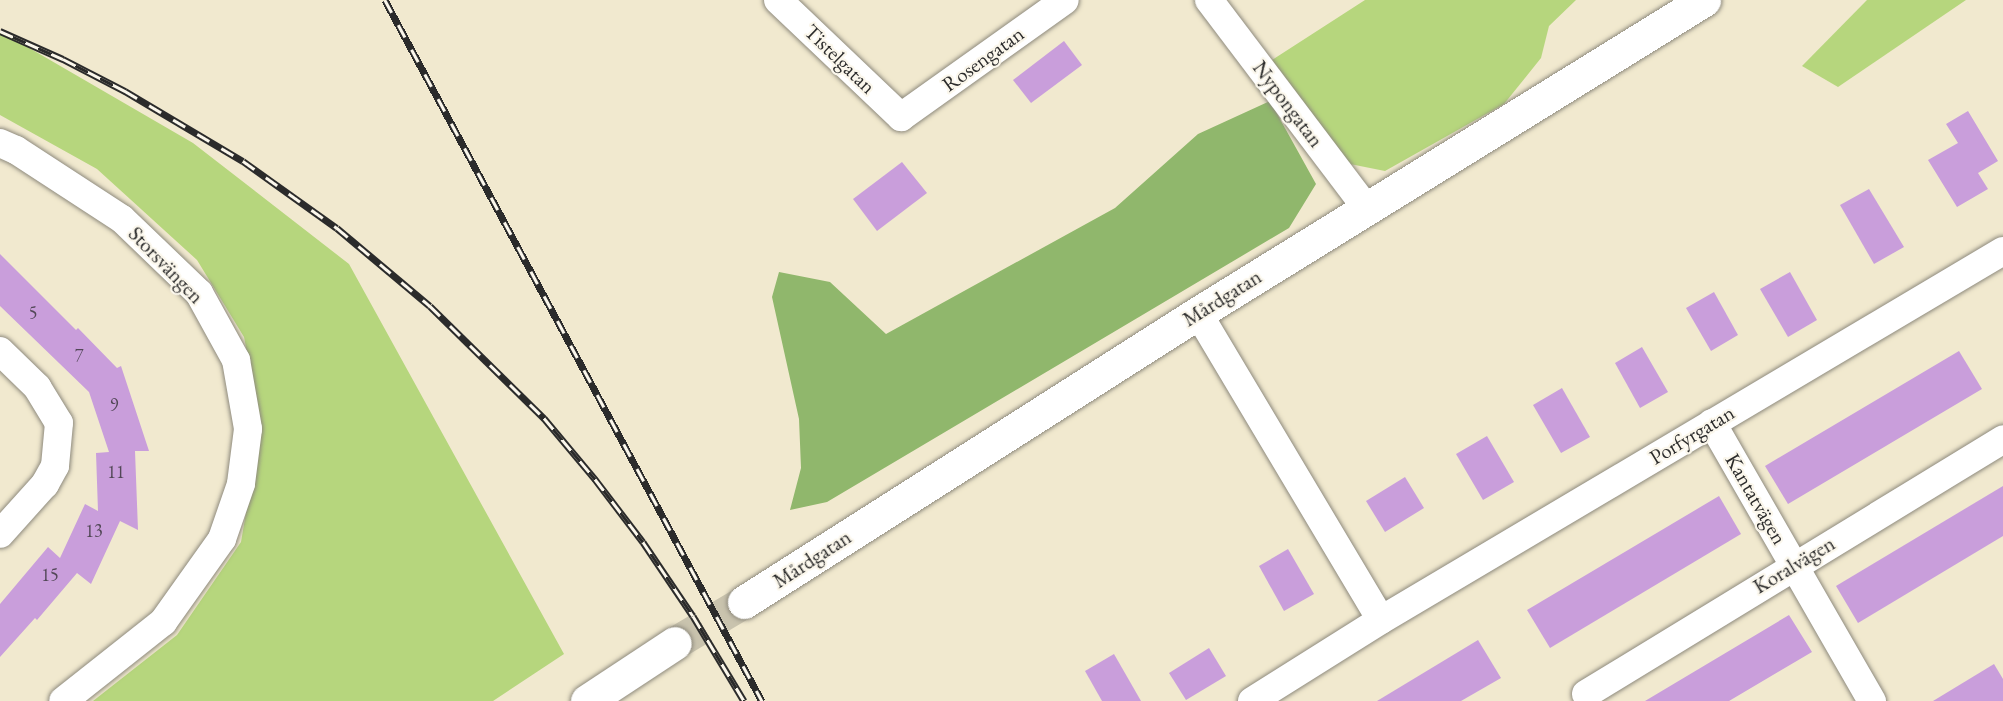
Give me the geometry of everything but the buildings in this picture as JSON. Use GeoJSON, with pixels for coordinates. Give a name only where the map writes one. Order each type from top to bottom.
{"type":"FeatureCollection","features":[{"type":"Feature","properties":{"kind":"street","name":"Tistelgatan"},"geometry":{"type":"LineString","coordinates":[[778,0],[902,117]]}},
{"type":"Feature","properties":{"kind":"street","name":"Rosengatan"},"geometry":{"type":"LineString","coordinates":[[902,117],[1065,0]]}},
{"type":"Feature","properties":{"kind":"street","name":"Nypongatan"},"geometry":{"type":"LineString","coordinates":[[1209,0],[1367,209]]}},
{"type":"Feature","properties":{"kind":"street","name":"Mårdgatan"},"geometry":{"type":"LineString","coordinates":[[744,602],[1198,313],[1704,0]]}},
{"type":"Feature","properties":{"kind":"street","name":"Storsvängen"},"geometry":{"type":"LineString","coordinates":[[0,142],[122,219],[199,293],[236,360],[248,429],[241,484],[222,539],[163,622],[63,701]]}},
{"type":"Feature","properties":{"kind":"street","name":"Porfyrgatan"},"geometry":{"type":"LineString","coordinates":[[1252,701],[1381,620],[2003,251]]}},
{"type":"Feature","properties":{"kind":"street"},"geometry":{"type":"LineString","coordinates":[[1198,313],[1381,620]]}},
{"type":"Feature","properties":{"kind":"street"},"geometry":{"type":"LineString","coordinates":[[0,351],[37,387],[59,423],[56,466],[45,484],[0,534]]}},
{"type":"Feature","properties":{"kind":"street","name":"Kantatvägen"},"geometry":{"type":"LineString","coordinates":[[1712,423],[1872,701]]}},
{"type":"Feature","properties":{"kind":"street","name":"Koralvägen"},"geometry":{"type":"LineString","coordinates":[[1586,693],[1794,564],[2003,439]]}},
{"type":"Feature","properties":{"kind":"street"},"geometry":{"type":"LineString","coordinates":[[587,701],[675,643]]}},
{"type":"Feature","properties":{"kind":"green space"},"geometry":{"type":"Polygon","coordinates":[[[1365,0],[1576,0],[1549,26],[1541,58],[1504,104],[1385,171],[1350,164],[1272,60],[1365,0]]]}},
{"type":"Feature","properties":{"kind":"green space"},"geometry":{"type":"Polygon","coordinates":[[[1867,0],[1966,0],[1838,87],[1802,66],[1867,0]]]}},
{"type":"Feature","properties":{"kind":"green space"},"geometry":{"type":"Polygon","coordinates":[[[0,31],[193,143],[349,264],[564,654],[493,701],[93,701],[177,635],[241,542],[261,425],[244,337],[197,260],[97,169],[0,115],[0,31]]]}},
{"type":"Feature","properties":{"kind":"green space"},"geometry":{"type":"Polygon","coordinates":[[[1270,101],[1316,184],[1289,228],[827,502],[790,510],[801,468],[799,419],[772,297],[779,272],[830,282],[886,334],[1115,208],[1198,134],[1270,101]]]}},
{"type":"Feature","properties":{"kind":"tunnel"},"geometry":{"type":"LineString","coordinates":[[675,643],[744,602]]}},
{"type":"Feature","properties":{"kind":"railway"},"geometry":{"type":"LineString","coordinates":[[385,0],[762,701]]}},
{"type":"Feature","properties":{"kind":"railway"},"geometry":{"type":"LineString","coordinates":[[0,31],[63,59],[125,91],[243,161],[337,228],[430,306],[544,418],[595,479],[643,542],[693,616],[744,701]]}}]}
